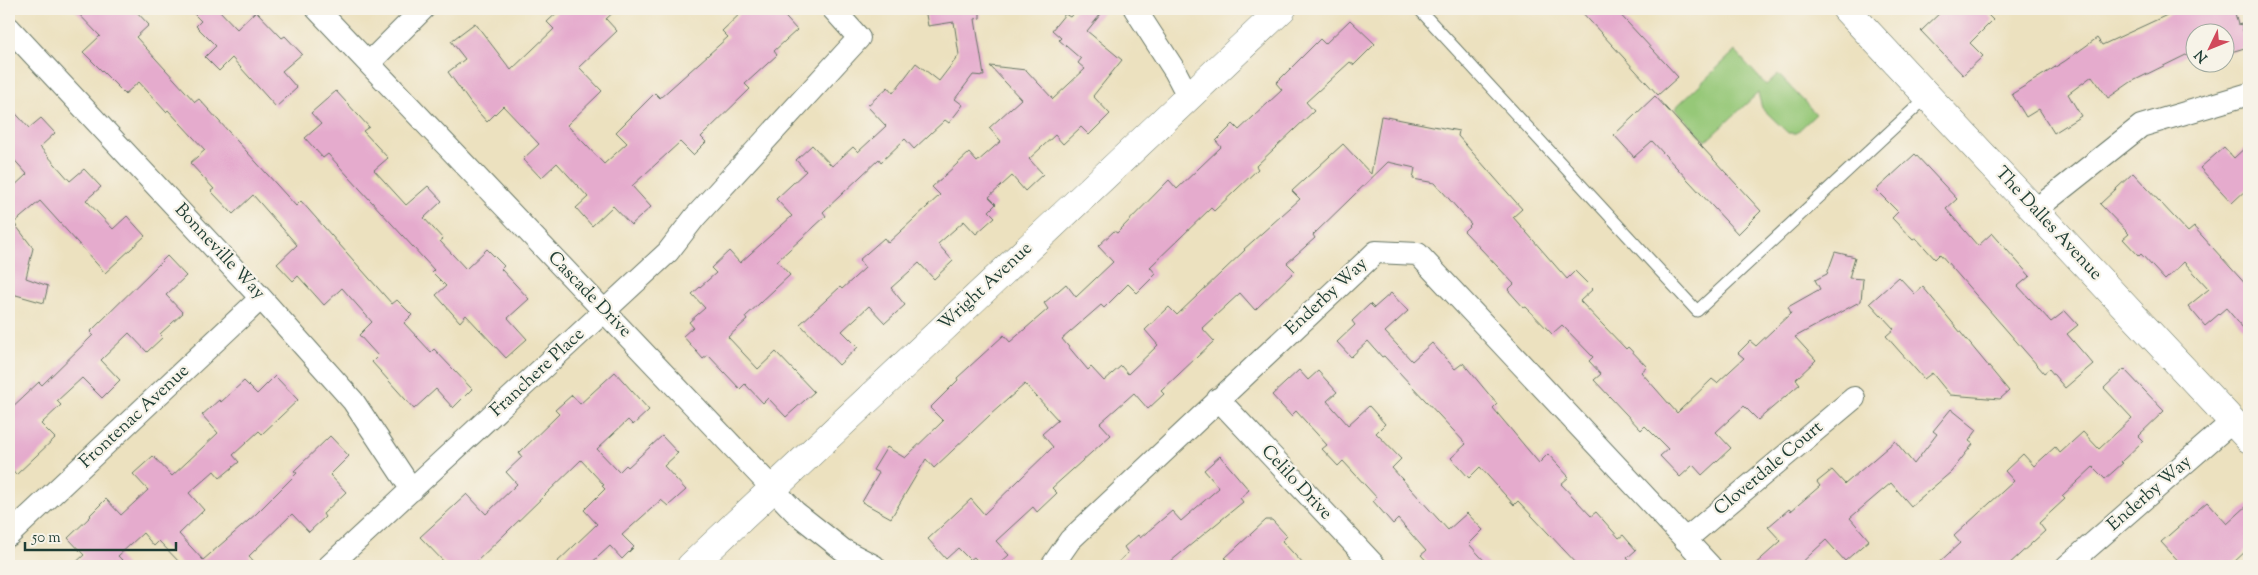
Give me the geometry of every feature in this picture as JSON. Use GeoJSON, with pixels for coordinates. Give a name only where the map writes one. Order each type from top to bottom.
{"type":"FeatureCollection","features":[{"type":"Feature","properties":{"kind":"street","name":"Cascade Drive"},"geometry":{"type":"LineString","coordinates":[[317,9],[795,512],[844,550],[874,566]]}},
{"type":"Feature","properties":{"kind":"street"},"geometry":{"type":"LineString","coordinates":[[368,62],[423,9]]}},
{"type":"Feature","properties":{"kind":"street","name":"Franchere Place"},"geometry":{"type":"LineString","coordinates":[[329,566],[668,252],[695,217],[859,38],[832,9]]}},
{"type":"Feature","properties":{"kind":"street"},"geometry":{"type":"LineString","coordinates":[[1135,9],[1175,71],[1188,96]]}},
{"type":"Feature","properties":{"kind":"street","name":"Wright Avenue"},"geometry":{"type":"LineString","coordinates":[[691,566],[1282,9]]}},
{"type":"Feature","properties":{"kind":"street","name":"The Dalles Avenue"},"geometry":{"type":"LineString","coordinates":[[1854,11],[1928,96],[2241,430]]}},
{"type":"Feature","properties":{"kind":"street","name":"Bonneville Way"},"geometry":{"type":"LineString","coordinates":[[9,28],[261,298],[353,401],[412,490]]}},
{"type":"Feature","properties":{"kind":"street"},"geometry":{"type":"LineString","coordinates":[[2034,210],[2141,126],[2249,94]]}},
{"type":"Feature","properties":{"kind":"street","name":"Enderby Way"},"geometry":{"type":"LineString","coordinates":[[1052,566],[1070,540],[1376,252],[1418,254],[1710,566]]}},
{"type":"Feature","properties":{"kind":"street","name":"Frontenac Avenue"},"geometry":{"type":"LineString","coordinates":[[9,535],[261,298]]}},
{"type":"Feature","properties":{"kind":"street","name":"Cloverdale Court"},"geometry":{"type":"LineString","coordinates":[[1685,540],[1854,398]]}},
{"type":"Feature","properties":{"kind":"street","name":"Celilo Drive"},"geometry":{"type":"LineString","coordinates":[[1218,400],[1375,566]]}},
{"type":"Feature","properties":{"kind":"street","name":"Enderby Way"},"geometry":{"type":"LineString","coordinates":[[2067,566],[2241,430]]}},
{"type":"Feature","properties":{"kind":"lane"},"geometry":{"type":"LineString","coordinates":[[1419,9],[1697,311],[1928,96]]}},
{"type":"Feature","properties":{"kind":"green space"},"geometry":{"type":"Polygon","coordinates":[[[1735,51],[1766,85],[1778,74],[1816,114],[1796,133],[1788,133],[1762,108],[1758,93],[1706,141],[1675,108],[1735,51]]]}},
{"type":"Feature","properties":{"kind":"building"},"geometry":{"type":"Polygon","coordinates":[[[74,9],[134,9],[149,25],[136,37],[195,102],[199,99],[296,206],[301,201],[392,304],[397,300],[412,315],[404,323],[431,352],[434,349],[472,389],[453,408],[436,389],[414,409],[372,362],[378,356],[359,335],[372,322],[342,288],[324,305],[298,276],[293,281],[277,264],[297,245],[253,195],[233,214],[211,191],[214,189],[190,163],[205,150],[168,110],[166,112],[139,82],[125,94],[83,52],[100,36],[74,9]]]}},
{"type":"Feature","properties":{"kind":"building"},"geometry":{"type":"Polygon","coordinates":[[[189,9],[218,9],[237,29],[256,11],[282,38],[285,36],[302,54],[282,71],[297,88],[276,107],[232,58],[219,71],[205,57],[216,46],[196,26],[201,21],[189,9]]]}},
{"type":"Feature","properties":{"kind":"building"},"geometry":{"type":"Polygon","coordinates":[[[561,9],[617,9],[606,19],[617,31],[579,67],[602,91],[567,125],[604,164],[627,143],[616,132],[655,93],[660,98],[728,37],[722,31],[745,9],[778,9],[797,30],[774,51],[777,55],[745,84],[750,89],[701,137],[706,142],[693,155],[680,142],[632,186],[651,207],[631,225],[613,206],[592,226],[576,208],[588,197],[557,163],[541,178],[523,159],[539,144],[503,106],[487,122],[471,104],[448,72],[465,59],[451,41],[475,23],[511,70],[554,29],[547,22],[561,9]]]}},
{"type":"Feature","properties":{"kind":"building"},"geometry":{"type":"Polygon","coordinates":[[[925,9],[980,9],[980,18],[975,19],[984,76],[973,75],[955,99],[963,105],[949,123],[945,120],[914,149],[905,139],[881,162],[879,159],[823,212],[826,216],[777,261],[790,275],[745,317],[747,320],[728,337],[758,369],[776,352],[814,392],[786,417],[768,398],[763,403],[745,384],[740,389],[708,355],[703,359],[683,336],[693,327],[689,322],[705,308],[692,294],[716,273],[711,268],[729,251],[740,263],[792,216],[776,199],[806,171],[796,160],[812,145],[832,166],[853,147],[858,152],[886,126],[867,106],[888,87],[893,93],[916,63],[939,81],[959,55],[954,22],[928,26],[925,9]]]}},
{"type":"Feature","properties":{"kind":"building"},"geometry":{"type":"Polygon","coordinates":[[[1077,9],[1105,9],[1087,31],[1122,60],[1093,96],[1110,114],[1089,135],[1081,127],[1063,144],[1055,135],[1029,159],[1043,174],[1025,191],[1012,176],[989,197],[996,204],[989,211],[995,217],[976,234],[964,221],[938,244],[953,261],[934,279],[919,263],[891,288],[905,305],[885,323],[869,306],[842,331],[858,347],[839,365],[800,324],[840,287],[842,289],[865,268],[859,260],[884,238],[888,243],[940,195],[932,187],[969,153],[977,162],[1001,141],[989,128],[1021,99],[990,66],[1026,70],[1053,99],[1085,69],[1078,63],[1081,59],[1059,40],[1061,38],[1052,30],[1065,14],[1070,17],[1077,9]]]}},
{"type":"Feature","properties":{"kind":"building"},"geometry":{"type":"Polygon","coordinates":[[[1579,9],[1615,9],[1678,77],[1658,95],[1579,9]]]}},
{"type":"Feature","properties":{"kind":"building"},"geometry":{"type":"Polygon","coordinates":[[[1944,9],[1982,9],[1993,20],[1970,43],[1983,56],[1963,75],[1921,31],[1944,9]]]}},
{"type":"Feature","properties":{"kind":"building"},"geometry":{"type":"Polygon","coordinates":[[[2180,9],[2234,9],[2238,25],[2241,24],[2248,47],[2236,51],[2236,22],[2186,22],[2186,55],[2131,82],[2108,98],[2092,76],[2068,94],[2081,116],[2054,133],[2039,109],[2026,117],[2012,94],[2065,61],[2097,38],[2102,45],[2180,9]]]}},
{"type":"Feature","properties":{"kind":"building"},"geometry":{"type":"Polygon","coordinates":[[[1350,20],[1375,44],[1354,65],[1350,62],[1306,102],[1314,111],[1256,166],[1258,169],[1214,211],[1211,208],[1150,267],[1156,274],[1137,293],[1128,284],[1104,308],[1101,305],[1062,339],[1088,370],[1091,367],[1104,381],[1121,366],[1128,374],[1158,345],[1145,330],[1169,307],[1177,315],[1244,249],[1300,199],[1292,191],[1343,144],[1371,174],[1381,116],[1459,131],[1458,136],[1522,209],[1513,217],[1567,279],[1575,271],[1593,289],[1580,301],[1626,349],[1628,347],[1647,367],[1641,372],[1677,413],[1712,379],[1717,383],[1744,358],[1738,353],[1750,341],[1756,346],[1791,313],[1788,307],[1820,289],[1815,280],[1827,274],[1835,252],[1855,257],[1849,278],[1863,279],[1861,301],[1795,337],[1816,360],[1796,379],[1800,384],[1758,420],[1744,406],[1716,432],[1731,448],[1702,475],[1693,465],[1680,477],[1660,456],[1668,449],[1645,426],[1641,430],[1594,380],[1601,374],[1589,361],[1593,357],[1562,325],[1552,334],[1508,290],[1514,284],[1464,231],[1471,224],[1435,183],[1413,179],[1415,168],[1388,162],[1313,235],[1315,238],[1287,263],[1295,271],[1255,310],[1240,293],[1202,328],[1214,341],[1161,391],[1164,394],[1148,409],[1134,393],[1100,423],[1111,435],[1052,488],[1057,493],[1037,512],[1033,507],[996,541],[1009,555],[997,566],[982,566],[974,557],[970,560],[958,548],[946,559],[928,539],[971,499],[984,514],[1053,447],[1042,434],[1058,420],[1025,384],[934,468],[926,459],[891,518],[862,502],[879,473],[873,470],[887,447],[905,458],[943,421],[930,408],[958,380],[957,378],[1004,335],[1010,342],[1048,309],[1044,303],[1066,284],[1076,297],[1113,262],[1098,246],[1114,231],[1117,233],[1169,180],[1177,189],[1221,147],[1216,141],[1233,124],[1239,130],[1282,90],[1276,83],[1320,39],[1325,44],[1350,20]]]}},
{"type":"Feature","properties":{"kind":"building"},"geometry":{"type":"Polygon","coordinates":[[[336,91],[369,127],[363,131],[388,158],[374,170],[406,205],[428,186],[442,201],[424,218],[443,239],[440,241],[466,269],[487,249],[504,266],[501,269],[529,299],[508,318],[527,339],[506,358],[466,315],[460,322],[436,295],[446,286],[432,272],[434,270],[328,154],[323,158],[305,138],[321,124],[311,113],[336,91]]]}},
{"type":"Feature","properties":{"kind":"building"},"geometry":{"type":"Polygon","coordinates":[[[1655,96],[1761,211],[1738,234],[1652,141],[1634,157],[1614,135],[1655,96]]]}},
{"type":"Feature","properties":{"kind":"building"},"geometry":{"type":"Polygon","coordinates":[[[9,106],[29,128],[41,118],[55,133],[40,147],[70,181],[84,169],[101,187],[86,200],[113,229],[127,216],[145,236],[105,273],[40,201],[14,223],[33,248],[26,278],[48,286],[44,303],[9,293],[9,191],[27,174],[9,154],[9,106]]]}},
{"type":"Feature","properties":{"kind":"building"},"geometry":{"type":"Polygon","coordinates":[[[2249,144],[2249,187],[2232,203],[2200,168],[2224,147],[2234,158],[2249,144]]]}},
{"type":"Feature","properties":{"kind":"building"},"geometry":{"type":"Polygon","coordinates":[[[1915,154],[1957,199],[1946,209],[1978,246],[1992,233],[2030,276],[2018,286],[2051,322],[2065,311],[2078,325],[2067,334],[2093,364],[2065,388],[2049,369],[2044,373],[1940,254],[1935,259],[1916,238],[1913,240],[1892,218],[1898,212],[1876,190],[1915,154]]]}},
{"type":"Feature","properties":{"kind":"building"},"geometry":{"type":"Polygon","coordinates":[[[2133,173],[2188,232],[2194,227],[2249,288],[2249,335],[2226,308],[2205,326],[2188,306],[2209,289],[2184,262],[2165,280],[2141,254],[2139,256],[2123,239],[2129,234],[2100,204],[2133,173]]]}},
{"type":"Feature","properties":{"kind":"building"},"geometry":{"type":"Polygon","coordinates":[[[167,256],[186,276],[166,295],[183,313],[160,334],[163,337],[147,352],[129,333],[101,360],[120,380],[102,398],[82,378],[57,401],[61,405],[41,424],[55,438],[16,475],[9,467],[9,410],[39,382],[42,385],[93,335],[90,332],[167,256]]]}},
{"type":"Feature","properties":{"kind":"building"},"geometry":{"type":"Polygon","coordinates":[[[1899,277],[1915,294],[1923,287],[2009,391],[2000,399],[1950,395],[1932,373],[1924,379],[1886,336],[1894,329],[1870,303],[1899,277]]]}},
{"type":"Feature","properties":{"kind":"building"},"geometry":{"type":"Polygon","coordinates":[[[1391,293],[1408,311],[1385,332],[1412,361],[1432,343],[1455,369],[1463,363],[1497,404],[1493,408],[1539,463],[1548,454],[1569,477],[1561,484],[1591,516],[1596,512],[1619,538],[1623,535],[1636,550],[1627,558],[1634,566],[1579,566],[1518,501],[1514,505],[1480,467],[1469,478],[1451,458],[1466,444],[1368,341],[1351,357],[1337,342],[1355,325],[1352,321],[1370,304],[1374,308],[1391,293]]]}},
{"type":"Feature","properties":{"kind":"building"},"geometry":{"type":"Polygon","coordinates":[[[2124,369],[2164,411],[2138,436],[2143,441],[2121,462],[2123,463],[2105,479],[2093,467],[2062,496],[2065,499],[2039,523],[2045,531],[2007,566],[1935,566],[1960,543],[1954,536],[2014,481],[2005,471],[2023,454],[2034,466],[2055,447],[2060,453],[2083,432],[2099,449],[2132,418],[2104,388],[2124,369]]]}},
{"type":"Feature","properties":{"kind":"building"},"geometry":{"type":"Polygon","coordinates":[[[1299,370],[1308,380],[1318,371],[1337,392],[1327,401],[1348,425],[1369,406],[1385,424],[1376,433],[1401,459],[1392,468],[1448,530],[1467,513],[1483,530],[1469,544],[1489,566],[1431,566],[1421,555],[1426,551],[1398,519],[1393,524],[1373,501],[1377,498],[1343,461],[1338,466],[1322,449],[1327,445],[1296,411],[1291,416],[1272,395],[1299,370]]]}},
{"type":"Feature","properties":{"kind":"building"},"geometry":{"type":"Polygon","coordinates":[[[615,372],[649,410],[633,425],[628,420],[597,449],[619,472],[626,465],[628,467],[662,436],[678,453],[664,466],[686,490],[668,506],[661,500],[622,535],[634,547],[622,559],[610,546],[588,566],[553,566],[597,524],[584,510],[605,489],[602,486],[604,485],[581,460],[472,566],[448,566],[420,537],[467,494],[486,514],[517,484],[506,472],[522,457],[519,453],[559,414],[555,410],[572,395],[580,404],[615,372]]]}},
{"type":"Feature","properties":{"kind":"building"},"geometry":{"type":"Polygon","coordinates":[[[275,376],[298,400],[262,434],[259,431],[233,455],[239,462],[220,478],[214,471],[189,493],[204,510],[179,534],[203,560],[256,514],[297,473],[294,471],[330,436],[349,456],[330,475],[346,492],[323,514],[325,517],[309,532],[292,514],[249,556],[258,566],[183,566],[159,541],[154,546],[143,533],[118,556],[128,566],[72,566],[84,555],[68,538],[106,499],[121,515],[148,490],[133,474],[153,456],[172,476],[218,433],[202,415],[219,400],[221,402],[244,381],[257,394],[275,376]]]}},
{"type":"Feature","properties":{"kind":"building"},"geometry":{"type":"Polygon","coordinates":[[[1951,409],[1977,430],[1969,441],[1973,444],[1951,472],[1911,506],[1891,483],[1850,518],[1869,540],[1845,561],[1826,540],[1798,566],[1753,566],[1781,541],[1768,527],[1789,509],[1791,511],[1820,486],[1817,482],[1832,470],[1845,484],[1895,441],[1914,464],[1937,434],[1933,431],[1951,409]]]}},
{"type":"Feature","properties":{"kind":"building"},"geometry":{"type":"Polygon","coordinates":[[[1220,456],[1249,490],[1240,498],[1243,502],[1165,566],[1114,566],[1128,553],[1124,547],[1138,535],[1140,538],[1172,511],[1181,521],[1219,488],[1204,470],[1220,456]]]}},
{"type":"Feature","properties":{"kind":"building"},"geometry":{"type":"Polygon","coordinates":[[[2207,502],[2227,524],[2249,504],[2249,548],[2230,566],[2183,566],[2161,542],[2207,502]]]}},
{"type":"Feature","properties":{"kind":"building"},"geometry":{"type":"Polygon","coordinates":[[[1266,520],[1272,520],[1287,536],[1282,541],[1305,566],[1233,566],[1225,558],[1266,520]]]}}]}
